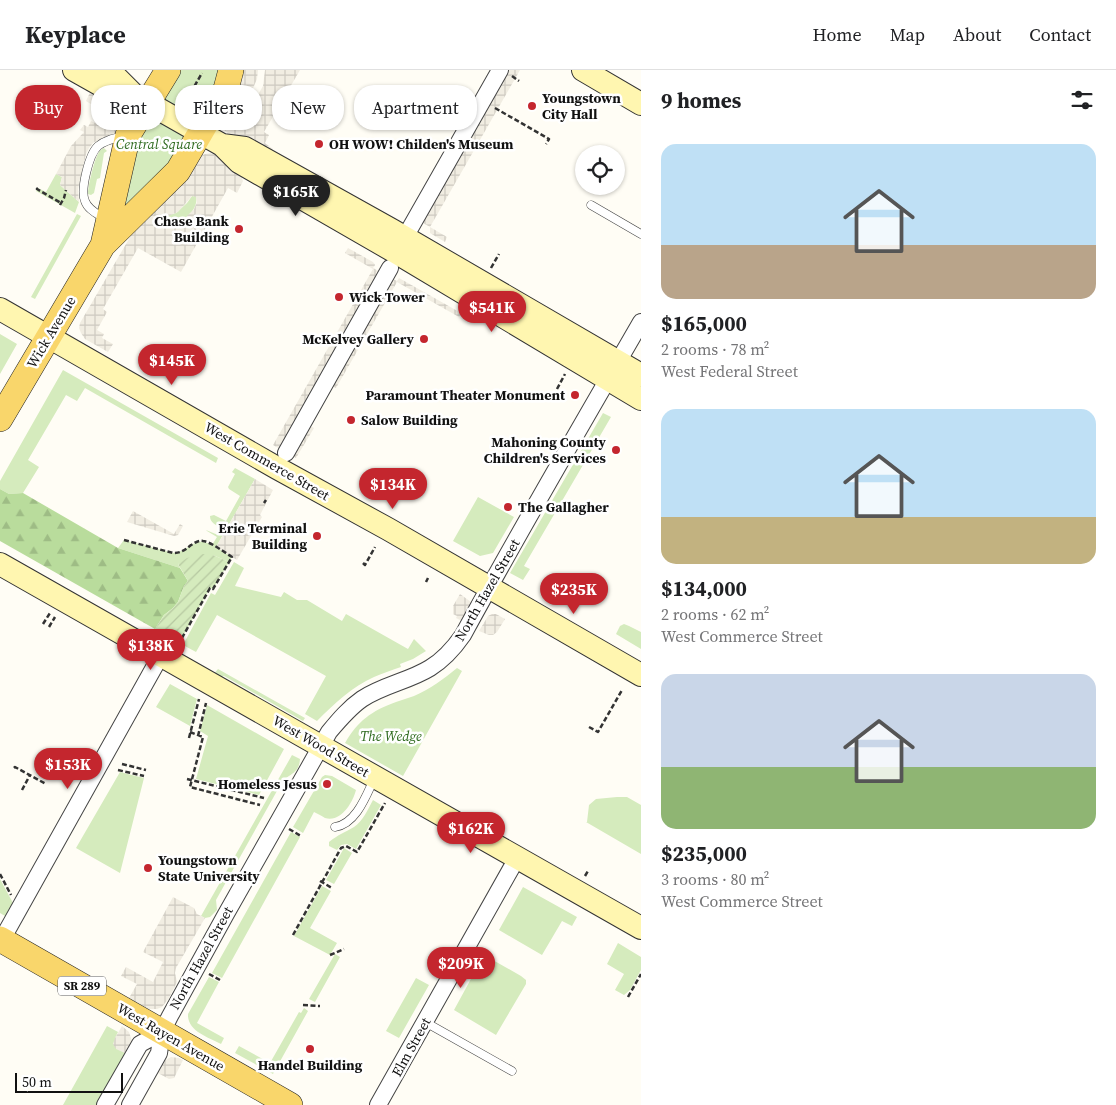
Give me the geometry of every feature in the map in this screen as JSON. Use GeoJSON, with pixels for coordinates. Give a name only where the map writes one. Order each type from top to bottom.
{"type":"FeatureCollection","features":[{"type":"Feature","properties":{"kind":"main road"},"geometry":{"type":"LineString","coordinates":[[154,85],[168,70]]}},
{"type":"Feature","properties":{"kind":"main road"},"geometry":{"type":"LineString","coordinates":[[103,245],[178,171],[226,89],[231,70]]}},
{"type":"Feature","properties":{"kind":"main road"},"geometry":{"type":"LineString","coordinates":[[103,245],[130,130]]}},
{"type":"Feature","properties":{"kind":"main road","name":"Wick Avenue"},"geometry":{"type":"LineString","coordinates":[[0,419],[103,245]]}},
{"type":"Feature","properties":{"kind":"main road","name":"West Rayen Avenue"},"geometry":{"type":"LineString","coordinates":[[0,941],[290,1105]]}},
{"type":"Feature","properties":{"kind":"street"},"geometry":{"type":"LineString","coordinates":[[74,70],[101,85]]}},
{"type":"Feature","properties":{"kind":"street"},"geometry":{"type":"LineString","coordinates":[[107,70],[125,85]]}},
{"type":"Feature","properties":{"kind":"street"},"geometry":{"type":"LineString","coordinates":[[286,453],[500,70]]}},
{"type":"Feature","properties":{"kind":"street"},"geometry":{"type":"LineString","coordinates":[[583,70],[641,104]]}},
{"type":"Feature","properties":{"kind":"street"},"geometry":{"type":"LineString","coordinates":[[165,113],[222,145],[238,162],[397,253],[612,371],[641,400]]}},
{"type":"Feature","properties":{"kind":"street","name":"West Commerce Street"},"geometry":{"type":"LineString","coordinates":[[0,309],[641,675]]}},
{"type":"Feature","properties":{"kind":"street","name":"North Hazel Street"},"geometry":{"type":"LineString","coordinates":[[130,1105],[159,1054],[162,1032],[221,921],[329,732],[362,699],[377,690],[423,672],[443,659],[463,635],[641,322]]}},
{"type":"Feature","properties":{"kind":"street"},"geometry":{"type":"LineString","coordinates":[[612,371],[641,375]]}},
{"type":"Feature","properties":{"kind":"street","name":"West Wood Street"},"geometry":{"type":"LineString","coordinates":[[0,564],[641,928]]}},
{"type":"Feature","properties":{"kind":"street"},"geometry":{"type":"LineString","coordinates":[[0,941],[166,658]]}},
{"type":"Feature","properties":{"kind":"street","name":"Elm Street"},"geometry":{"type":"LineString","coordinates":[[378,1105],[517,858]]}},
{"type":"Feature","properties":{"kind":"street"},"geometry":{"type":"LineString","coordinates":[[105,1105],[140,1044],[162,1032]]}},
{"type":"Feature","properties":{"kind":"lane"},"geometry":{"type":"LineString","coordinates":[[591,205],[641,234]]}},
{"type":"Feature","properties":{"kind":"lane"},"geometry":{"type":"LineString","coordinates":[[335,827],[346,823],[354,816],[366,796],[384,782]]}},
{"type":"Feature","properties":{"kind":"lane"},"geometry":{"type":"LineString","coordinates":[[425,1022],[512,1071]]}},
{"type":"Feature","properties":{"kind":"path"},"geometry":{"type":"LineString","coordinates":[[195,85],[202,73]]}},
{"type":"Feature","properties":{"kind":"path"},"geometry":{"type":"LineString","coordinates":[[491,106],[549,139],[546,144]]}},
{"type":"Feature","properties":{"kind":"path"},"geometry":{"type":"LineString","coordinates":[[38,188],[61,204],[66,190]]}},
{"type":"Feature","properties":{"kind":"path"},"geometry":{"type":"LineString","coordinates":[[490,269],[499,254]]}},
{"type":"Feature","properties":{"kind":"path"},"geometry":{"type":"LineString","coordinates":[[557,389],[566,373]]}},
{"type":"Feature","properties":{"kind":"path"},"geometry":{"type":"LineString","coordinates":[[124,540],[173,553],[179,553],[193,544],[202,541],[232,556],[213,589],[210,588],[166,658]]}},
{"type":"Feature","properties":{"kind":"path"},"geometry":{"type":"LineString","coordinates":[[363,563],[365,565],[375,548]]}},
{"type":"Feature","properties":{"kind":"path"},"geometry":{"type":"LineString","coordinates":[[426,582],[428,578]]}},
{"type":"Feature","properties":{"kind":"path"},"geometry":{"type":"LineString","coordinates":[[43,624],[50,613]]}},
{"type":"Feature","properties":{"kind":"path"},"geometry":{"type":"LineString","coordinates":[[49,628],[55,616]]}},
{"type":"Feature","properties":{"kind":"path"},"geometry":{"type":"LineString","coordinates":[[589,727],[598,732],[622,690]]}},
{"type":"Feature","properties":{"kind":"path"},"geometry":{"type":"LineString","coordinates":[[189,738],[199,699]]}},
{"type":"Feature","properties":{"kind":"path"},"geometry":{"type":"LineString","coordinates":[[198,736],[206,703]]}},
{"type":"Feature","properties":{"kind":"path"},"geometry":{"type":"LineString","coordinates":[[190,732],[203,737],[190,787]]}},
{"type":"Feature","properties":{"kind":"path"},"geometry":{"type":"LineString","coordinates":[[122,764],[146,770]]}},
{"type":"Feature","properties":{"kind":"path"},"geometry":{"type":"LineString","coordinates":[[14,768],[46,784]]}},
{"type":"Feature","properties":{"kind":"path"},"geometry":{"type":"LineString","coordinates":[[118,770],[144,776]]}},
{"type":"Feature","properties":{"kind":"path"},"geometry":{"type":"LineString","coordinates":[[22,790],[30,776]]}},
{"type":"Feature","properties":{"kind":"path"},"geometry":{"type":"LineString","coordinates":[[187,779],[264,798]]}},
{"type":"Feature","properties":{"kind":"path"},"geometry":{"type":"LineString","coordinates":[[292,935],[341,848],[346,846],[357,852],[384,782]]}},
{"type":"Feature","properties":{"kind":"path"},"geometry":{"type":"LineString","coordinates":[[186,786],[260,805]]}},
{"type":"Feature","properties":{"kind":"path"},"geometry":{"type":"LineString","coordinates":[[585,876],[588,871]]}},
{"type":"Feature","properties":{"kind":"path"},"geometry":{"type":"LineString","coordinates":[[0,874],[19,909]]}},
{"type":"Feature","properties":{"kind":"path"},"geometry":{"type":"LineString","coordinates":[[321,882],[332,888]]}},
{"type":"Feature","properties":{"kind":"path"},"geometry":{"type":"LineString","coordinates":[[330,955],[344,950]]}},
{"type":"Feature","properties":{"kind":"path"},"geometry":{"type":"LineString","coordinates":[[209,974],[220,980]]}},
{"type":"Feature","properties":{"kind":"path"},"geometry":{"type":"LineString","coordinates":[[628,997],[641,974]]}},
{"type":"Feature","properties":{"kind":"path"},"geometry":{"type":"LineString","coordinates":[[303,1005],[320,1006]]}},
{"type":"Feature","properties":{"kind":"green space","name":"Central Square"},"geometry":{"type":"Polygon","coordinates":[[[168,70],[231,70],[223,85],[175,85],[175,130],[200,130],[178,171],[103,245],[128,135],[131,130],[165,130],[165,85],[159,85],[168,70]]]}},
{"type":"Feature","properties":{"kind":"green space"},"geometry":{"type":"Polygon","coordinates":[[[104,148],[107,151],[104,153],[100,178],[97,179],[94,193],[91,195],[88,194],[88,190],[96,157],[104,148]]]}},
{"type":"Feature","properties":{"kind":"green space"},"geometry":{"type":"Polygon","coordinates":[[[56,174],[62,177],[60,185],[79,202],[75,213],[36,191],[38,188],[46,192],[56,174]]]}},
{"type":"Feature","properties":{"kind":"green space"},"geometry":{"type":"Polygon","coordinates":[[[192,196],[196,196],[193,210],[182,221],[170,226],[157,226],[155,224],[156,219],[176,213],[192,196]]]}},
{"type":"Feature","properties":{"kind":"green space"},"geometry":{"type":"Polygon","coordinates":[[[77,214],[81,216],[35,299],[31,297],[77,214]]]}},
{"type":"Feature","properties":{"kind":"green space"},"geometry":{"type":"Polygon","coordinates":[[[0,334],[17,344],[0,374],[0,334]]]}},
{"type":"Feature","properties":{"kind":"green space"},"geometry":{"type":"Polygon","coordinates":[[[63,370],[218,458],[216,463],[85,388],[77,401],[66,395],[28,460],[39,467],[23,493],[9,494],[0,489],[0,481],[63,370]]]}},
{"type":"Feature","properties":{"kind":"green space"},"geometry":{"type":"Polygon","coordinates":[[[603,413],[611,417],[524,566],[530,569],[523,580],[510,573],[603,413]]]}},
{"type":"Feature","properties":{"kind":"green space"},"geometry":{"type":"Polygon","coordinates":[[[235,468],[255,479],[216,547],[232,557],[229,562],[213,555],[178,564],[180,568],[118,548],[124,540],[173,553],[200,542],[212,545],[217,537],[206,530],[218,535],[222,528],[212,522],[210,516],[214,515],[226,521],[240,496],[228,487],[235,474],[232,472],[235,468]]]}},
{"type":"Feature","properties":{"kind":"green space"},"geometry":{"type":"Polygon","coordinates":[[[0,489],[9,494],[23,493],[118,548],[180,568],[188,581],[178,602],[164,615],[155,629],[0,541],[0,489]]]}},
{"type":"Feature","properties":{"kind":"green space"},"geometry":{"type":"Polygon","coordinates":[[[478,497],[514,517],[493,553],[480,556],[453,541],[478,497]]]}},
{"type":"Feature","properties":{"kind":"green space"},"geometry":{"type":"Polygon","coordinates":[[[203,554],[213,555],[229,562],[213,589],[210,588],[179,643],[155,629],[164,615],[178,602],[188,581],[178,564],[187,558],[203,554]]]}},
{"type":"Feature","properties":{"kind":"green space"},"geometry":{"type":"Polygon","coordinates":[[[234,562],[244,568],[235,586],[281,597],[284,592],[297,600],[307,600],[342,621],[346,614],[408,649],[414,639],[426,651],[400,664],[401,667],[374,677],[358,686],[317,721],[305,714],[326,676],[217,615],[196,652],[183,645],[211,593],[215,595],[234,562]]]}},
{"type":"Feature","properties":{"kind":"green space"},"geometry":{"type":"Polygon","coordinates":[[[624,624],[641,632],[641,649],[616,634],[620,626],[624,624]]]}},
{"type":"Feature","properties":{"kind":"green space","name":"The Wedge"},"geometry":{"type":"Polygon","coordinates":[[[457,668],[462,671],[403,776],[345,743],[360,723],[372,713],[426,690],[457,668]]]}},
{"type":"Feature","properties":{"kind":"green space"},"geometry":{"type":"Polygon","coordinates":[[[218,669],[305,718],[303,721],[224,676],[213,675],[218,669]]]}},
{"type":"Feature","properties":{"kind":"green space"},"geometry":{"type":"Polygon","coordinates":[[[170,684],[197,699],[190,726],[156,707],[170,684]]]}},
{"type":"Feature","properties":{"kind":"green space"},"geometry":{"type":"Polygon","coordinates":[[[207,705],[284,749],[259,795],[196,779],[208,736],[200,731],[207,705]]]}},
{"type":"Feature","properties":{"kind":"green space"},"geometry":{"type":"Polygon","coordinates":[[[292,755],[300,759],[298,768],[282,782],[216,900],[217,910],[210,917],[205,918],[201,916],[292,755]]]}},
{"type":"Feature","properties":{"kind":"green space"},"geometry":{"type":"Polygon","coordinates":[[[120,772],[144,778],[120,873],[76,848],[120,772]]]}},
{"type":"Feature","properties":{"kind":"green space"},"geometry":{"type":"Polygon","coordinates":[[[325,775],[332,776],[356,790],[349,805],[341,815],[331,819],[314,812],[303,833],[293,827],[322,777],[325,775]]]}},
{"type":"Feature","properties":{"kind":"green space"},"geometry":{"type":"Polygon","coordinates":[[[627,797],[641,805],[641,854],[586,822],[589,805],[596,799],[627,797]]]}},
{"type":"Feature","properties":{"kind":"green space"},"geometry":{"type":"Polygon","coordinates":[[[373,800],[381,805],[356,849],[347,844],[341,845],[337,850],[329,846],[329,842],[360,822],[373,800]]]}},
{"type":"Feature","properties":{"kind":"green space"},"geometry":{"type":"Polygon","coordinates":[[[291,832],[300,837],[222,978],[212,973],[291,832]]]}},
{"type":"Feature","properties":{"kind":"green space"},"geometry":{"type":"Polygon","coordinates":[[[344,848],[352,853],[334,884],[326,880],[344,848]]]}},
{"type":"Feature","properties":{"kind":"green space"},"geometry":{"type":"Polygon","coordinates":[[[0,879],[13,903],[5,916],[0,913],[0,879]]]}},
{"type":"Feature","properties":{"kind":"green space"},"geometry":{"type":"Polygon","coordinates":[[[322,886],[331,891],[310,928],[337,943],[330,955],[294,936],[322,886]]]}},
{"type":"Feature","properties":{"kind":"green space"},"geometry":{"type":"Polygon","coordinates":[[[523,887],[577,917],[572,926],[562,921],[542,955],[499,930],[523,887]]]}},
{"type":"Feature","properties":{"kind":"green space"},"geometry":{"type":"Polygon","coordinates":[[[618,943],[641,957],[641,970],[630,990],[624,995],[615,990],[624,974],[607,964],[618,943]]]}},
{"type":"Feature","properties":{"kind":"green space"},"geometry":{"type":"Polygon","coordinates":[[[335,954],[340,957],[315,1002],[309,999],[335,954]]]}},
{"type":"Feature","properties":{"kind":"green space"},"geometry":{"type":"Polygon","coordinates":[[[484,955],[526,980],[526,984],[496,1035],[454,1010],[484,955]]]}},
{"type":"Feature","properties":{"kind":"green space"},"geometry":{"type":"Polygon","coordinates":[[[209,977],[219,982],[197,1023],[224,1038],[221,1044],[199,1033],[189,1020],[188,1014],[209,977]]]}},
{"type":"Feature","properties":{"kind":"green space"},"geometry":{"type":"Polygon","coordinates":[[[416,978],[429,985],[399,1038],[386,1031],[416,978]]]}},
{"type":"Feature","properties":{"kind":"green space"},"geometry":{"type":"Polygon","coordinates":[[[304,1008],[308,1011],[273,1074],[235,1053],[239,1046],[270,1063],[299,1012],[301,1013],[304,1008]]]}},
{"type":"Feature","properties":{"kind":"green space"},"geometry":{"type":"Polygon","coordinates":[[[107,1026],[118,1032],[115,1038],[127,1054],[98,1105],[63,1105],[107,1026]]]}},
{"type":"Feature","properties":{"kind":"shaded area"},"geometry":{"type":"Polygon","coordinates":[[[240,70],[258,70],[254,85],[234,85],[240,70]]]}},
{"type":"Feature","properties":{"kind":"shaded area"},"geometry":{"type":"Polygon","coordinates":[[[265,70],[300,70],[291,85],[272,85],[272,118],[264,132],[269,135],[265,143],[273,149],[261,154],[224,130],[262,130],[262,88],[265,70]]]}},
{"type":"Feature","properties":{"kind":"shaded area"},"geometry":{"type":"Polygon","coordinates":[[[506,70],[520,70],[430,227],[418,220],[471,130],[477,130],[477,119],[506,70]]]}},
{"type":"Feature","properties":{"kind":"shaded area"},"geometry":{"type":"Polygon","coordinates":[[[91,90],[91,104],[86,101],[91,90]]]}},
{"type":"Feature","properties":{"kind":"shaded area"},"geometry":{"type":"Polygon","coordinates":[[[91,121],[91,130],[123,130],[122,132],[93,143],[89,148],[78,189],[79,202],[60,185],[62,177],[56,174],[71,146],[84,132],[80,130],[84,125],[88,127],[91,121]]]}},
{"type":"Feature","properties":{"kind":"shaded area"},"geometry":{"type":"Polygon","coordinates":[[[216,154],[241,175],[243,181],[237,193],[228,188],[181,272],[138,248],[103,309],[107,312],[97,330],[104,334],[102,338],[113,344],[108,352],[85,339],[79,328],[80,323],[133,232],[200,156],[216,154]],[[192,196],[178,212],[156,219],[155,224],[157,226],[174,225],[183,220],[194,209],[197,202],[196,197],[192,196]]]}},
{"type":"Feature","properties":{"kind":"shaded area"},"geometry":{"type":"Polygon","coordinates":[[[430,227],[447,237],[445,242],[430,233],[430,227]]]}},
{"type":"Feature","properties":{"kind":"shaded area"},"geometry":{"type":"Polygon","coordinates":[[[348,248],[373,262],[375,265],[373,268],[397,281],[399,278],[461,313],[459,317],[397,282],[336,388],[330,385],[308,425],[314,428],[296,458],[273,445],[373,269],[345,253],[348,248]]]}},
{"type":"Feature","properties":{"kind":"shaded area"},"geometry":{"type":"Polygon","coordinates":[[[255,479],[273,490],[260,515],[262,517],[237,560],[216,547],[255,479]]]}},
{"type":"Feature","properties":{"kind":"shaded area"},"geometry":{"type":"Polygon","coordinates":[[[133,511],[174,534],[180,524],[183,526],[178,535],[174,536],[127,522],[133,511]]]}},
{"type":"Feature","properties":{"kind":"shaded area"},"geometry":{"type":"Polygon","coordinates":[[[460,594],[471,602],[464,622],[453,614],[453,606],[460,594]]]}},
{"type":"Feature","properties":{"kind":"shaded area"},"geometry":{"type":"Polygon","coordinates":[[[492,614],[505,619],[497,632],[489,635],[479,631],[488,616],[492,614]]]}},
{"type":"Feature","properties":{"kind":"shaded area"},"geometry":{"type":"Polygon","coordinates":[[[173,897],[194,908],[197,914],[205,918],[176,968],[177,982],[169,998],[162,1007],[149,1009],[129,998],[137,984],[121,976],[126,967],[153,982],[163,962],[143,952],[173,897]]]}},
{"type":"Feature","properties":{"kind":"shaded area"},"geometry":{"type":"Polygon","coordinates":[[[122,1026],[129,1032],[132,1041],[127,1054],[116,1049],[113,1044],[122,1026]]]}},
{"type":"Feature","properties":{"kind":"shaded area"},"geometry":{"type":"Polygon","coordinates":[[[171,1057],[183,1060],[174,1078],[169,1079],[156,1072],[162,1062],[171,1057]]]}},
{"type":"Feature","properties":{"kind":"place","name":"Youngstown City Hall"},"geometry":{"type":"Point","coordinates":[532,106]}},
{"type":"Feature","properties":{"kind":"place","name":"OH WOW! Childen's Museum"},"geometry":{"type":"Point","coordinates":[319,144]}},
{"type":"Feature","properties":{"kind":"place","name":"Chase Bank Building"},"geometry":{"type":"Point","coordinates":[239,229]}},
{"type":"Feature","properties":{"kind":"place","name":"Wick Tower"},"geometry":{"type":"Point","coordinates":[339,297]}},
{"type":"Feature","properties":{"kind":"place","name":"McKelvey Gallery"},"geometry":{"type":"Point","coordinates":[424,339]}},
{"type":"Feature","properties":{"kind":"place","name":"Paramount Theater Monument"},"geometry":{"type":"Point","coordinates":[575,395]}},
{"type":"Feature","properties":{"kind":"place","name":"Salow Building"},"geometry":{"type":"Point","coordinates":[351,420]}},
{"type":"Feature","properties":{"kind":"place","name":"Mahoning County Children's Services"},"geometry":{"type":"Point","coordinates":[616,450]}},
{"type":"Feature","properties":{"kind":"place","name":"The Gallagher"},"geometry":{"type":"Point","coordinates":[508,507]}},
{"type":"Feature","properties":{"kind":"place","name":"Erie Terminal Building"},"geometry":{"type":"Point","coordinates":[317,536]}},
{"type":"Feature","properties":{"kind":"place","name":"Homeless Jesus"},"geometry":{"type":"Point","coordinates":[327,784]}},
{"type":"Feature","properties":{"kind":"place","name":"Youngstown State University"},"geometry":{"type":"Point","coordinates":[148,868]}},
{"type":"Feature","properties":{"kind":"place","name":"Handel Building"},"geometry":{"type":"Point","coordinates":[310,1049]}}]}
